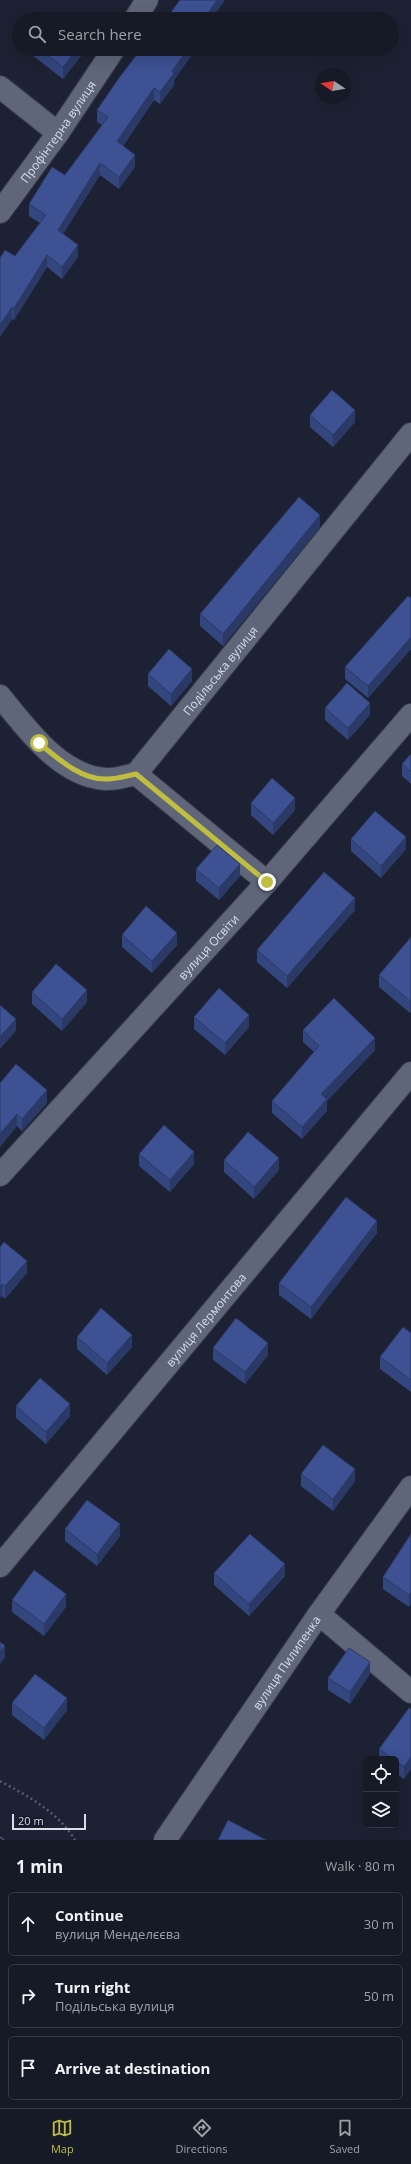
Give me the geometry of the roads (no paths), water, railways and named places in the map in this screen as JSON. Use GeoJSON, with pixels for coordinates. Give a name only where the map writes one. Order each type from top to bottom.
{"type":"FeatureCollection","features":[{"type":"Feature","properties":{"kind":"street"},"geometry":{"type":"LineString","coordinates":[[139,12],[147,0]]}},
{"type":"Feature","properties":{"kind":"street","name":"Профінтерна вулиця"},"geometry":{"type":"LineString","coordinates":[[0,212],[58,133],[109,56]]}},
{"type":"Feature","properties":{"kind":"street"},"geometry":{"type":"LineString","coordinates":[[0,87],[58,133]]}},
{"type":"Feature","properties":{"kind":"street","name":"Подільська вулиця"},"geometry":{"type":"LineString","coordinates":[[136,774],[411,434]]}},
{"type":"Feature","properties":{"kind":"street"},"geometry":{"type":"LineString","coordinates":[[0,696],[39,743],[63,763],[89,776],[106,780],[136,774],[267,882]]}},
{"type":"Feature","properties":{"kind":"street","name":"вулиця Освіти"},"geometry":{"type":"LineString","coordinates":[[0,1175],[267,882],[411,715]]}},
{"type":"Feature","properties":{"kind":"street","name":"вулиця Лермонтова"},"geometry":{"type":"LineString","coordinates":[[0,1566],[411,1073]]}},
{"type":"Feature","properties":{"kind":"street","name":"вулиця Пилипенка"},"geometry":{"type":"LineString","coordinates":[[165,1840],[319,1614],[411,1487]]}},
{"type":"Feature","properties":{"kind":"street"},"geometry":{"type":"LineString","coordinates":[[319,1614],[411,1692]]}},
{"type":"Feature","properties":{"kind":"tram line"},"geometry":{"type":"LineString","coordinates":[[0,1837],[4,1840]]}}]}
